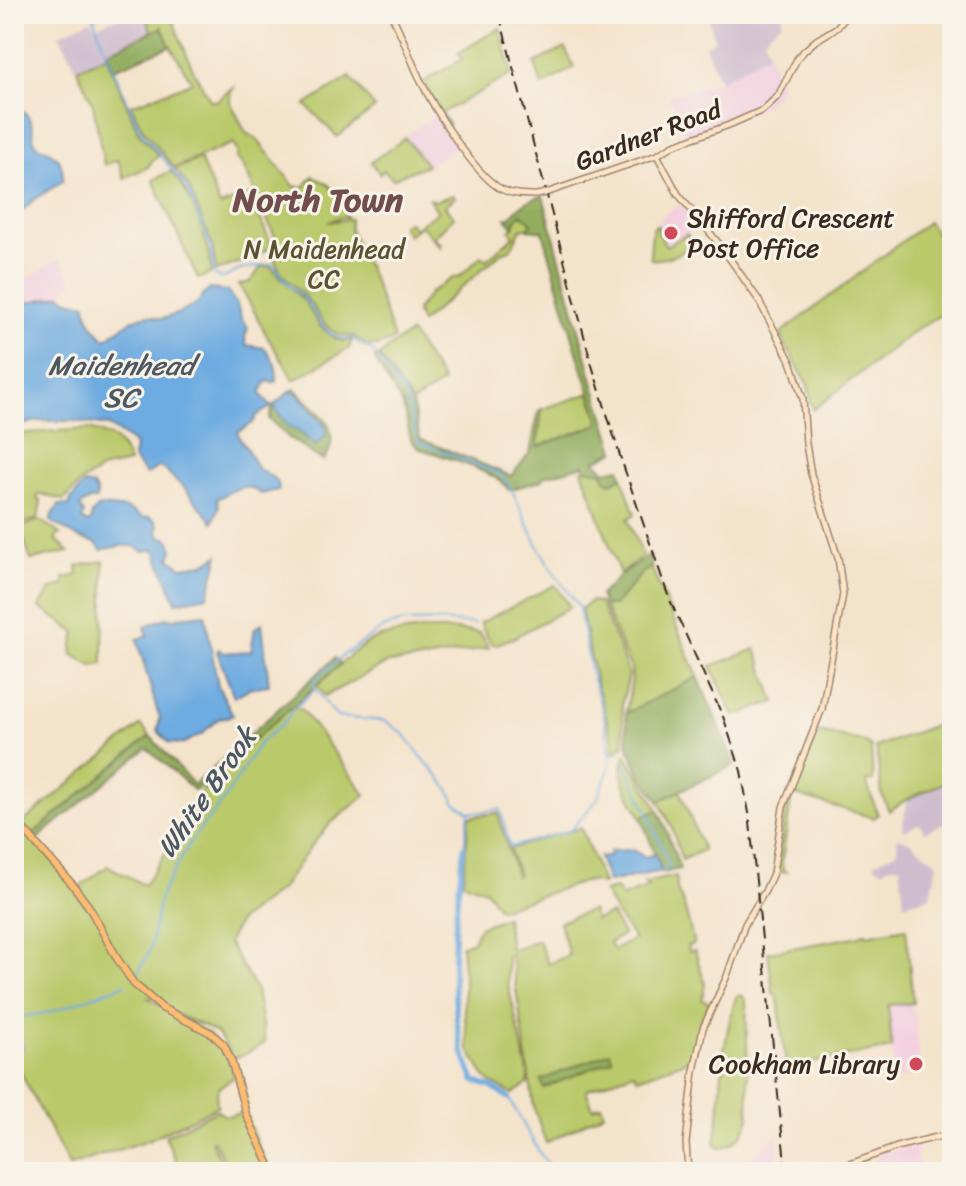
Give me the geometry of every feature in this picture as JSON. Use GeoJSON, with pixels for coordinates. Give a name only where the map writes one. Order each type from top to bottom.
{"type":"FeatureCollection","features":[{"type":"Feature","properties":{"kind":"main road","name":"Gardner Road"},"geometry":{"type":"LineString","coordinates":[[391,14],[430,100],[480,171],[500,188],[524,195],[549,192],[657,155],[674,145],[763,110],[778,96],[804,51],[836,28],[849,14]]}},
{"type":"Feature","properties":{"kind":"main road"},"geometry":{"type":"LineString","coordinates":[[657,155],[678,194],[720,245],[758,299],[785,347],[803,399],[811,474],[838,558],[843,594],[822,709],[781,818],[773,873],[745,924],[730,969],[703,1028],[694,1071],[686,1143],[688,1172]]}},
{"type":"Feature","properties":{"kind":"main road"},"geometry":{"type":"LineString","coordinates":[[14,819],[72,884],[134,984],[162,1008],[211,1033],[224,1045],[246,1114],[273,1172]]}},
{"type":"Feature","properties":{"kind":"main road"},"geometry":{"type":"LineString","coordinates":[[802,1172],[841,1168],[898,1146],[952,1136]]}},
{"type":"Feature","properties":{"kind":"shaded area"},"geometry":{"type":"Polygon","coordinates":[[[128,14],[145,14],[153,34],[105,52],[106,56],[77,69],[59,34],[91,20],[95,26],[128,14]]]}},
{"type":"Feature","properties":{"kind":"shaded area"},"geometry":{"type":"Polygon","coordinates":[[[707,14],[783,14],[782,22],[764,38],[769,53],[720,81],[705,46],[715,40],[707,14]]]}},
{"type":"Feature","properties":{"kind":"shaded area"},"geometry":{"type":"Polygon","coordinates":[[[769,53],[781,86],[765,106],[686,137],[669,96],[720,81],[769,53]]]}},
{"type":"Feature","properties":{"kind":"shaded area"},"geometry":{"type":"Polygon","coordinates":[[[436,114],[457,146],[435,162],[394,182],[385,171],[380,175],[370,162],[436,114]]]}},
{"type":"Feature","properties":{"kind":"shaded area"},"geometry":{"type":"Polygon","coordinates":[[[680,204],[701,226],[666,246],[656,225],[680,204]]]}},
{"type":"Feature","properties":{"kind":"shaded area"},"geometry":{"type":"Polygon","coordinates":[[[59,258],[73,280],[62,295],[24,303],[22,317],[14,320],[14,283],[37,273],[59,258]]]}},
{"type":"Feature","properties":{"kind":"shaded area"},"geometry":{"type":"Polygon","coordinates":[[[952,779],[952,821],[924,832],[918,824],[905,831],[902,828],[908,799],[952,779]]]}},
{"type":"Feature","properties":{"kind":"shaded area"},"geometry":{"type":"Polygon","coordinates":[[[897,837],[909,841],[938,863],[930,897],[904,904],[900,865],[887,867],[883,871],[876,867],[874,863],[898,851],[897,837]]]}},
{"type":"Feature","properties":{"kind":"shaded area"},"geometry":{"type":"Polygon","coordinates":[[[912,1003],[916,1015],[919,1058],[912,1059],[913,1076],[895,1080],[888,1005],[912,1003]]]}},
{"type":"Feature","properties":{"kind":"shaded area"},"geometry":{"type":"Polygon","coordinates":[[[778,1134],[773,1172],[748,1172],[746,1161],[778,1134]]]}},
{"type":"Feature","properties":{"kind":"shaded area"},"geometry":{"type":"Polygon","coordinates":[[[917,1143],[917,1163],[922,1163],[922,1170],[876,1171],[876,1155],[917,1143]]]}},
{"type":"Feature","properties":{"kind":"green space","name":"N Maidenhead CC"},"geometry":{"type":"Polygon","coordinates":[[[145,14],[170,14],[194,72],[211,101],[218,100],[235,85],[230,101],[246,133],[256,138],[294,186],[303,188],[313,176],[334,190],[347,211],[347,217],[328,222],[350,219],[350,230],[373,279],[394,339],[378,346],[369,345],[354,336],[344,336],[330,330],[307,299],[280,271],[272,247],[216,271],[212,244],[189,188],[175,169],[200,159],[220,206],[250,195],[272,246],[275,237],[243,165],[236,158],[238,154],[233,143],[174,168],[143,130],[131,105],[192,82],[161,30],[153,34],[145,14]]]}},
{"type":"Feature","properties":{"kind":"green space"},"geometry":{"type":"Polygon","coordinates":[[[162,27],[170,46],[114,69],[107,52],[162,27]]]}},
{"type":"Feature","properties":{"kind":"green space"},"geometry":{"type":"Polygon","coordinates":[[[500,28],[512,74],[442,113],[448,125],[424,85],[425,81],[462,59],[458,53],[500,28]]]}},
{"type":"Feature","properties":{"kind":"green space"},"geometry":{"type":"Polygon","coordinates":[[[565,48],[574,67],[542,86],[535,63],[565,48]]]}},
{"type":"Feature","properties":{"kind":"green space"},"geometry":{"type":"Polygon","coordinates":[[[106,56],[139,133],[159,156],[148,167],[124,178],[118,160],[104,165],[93,104],[77,69],[106,56]]]}},
{"type":"Feature","properties":{"kind":"green space"},"geometry":{"type":"Polygon","coordinates":[[[350,77],[375,108],[337,137],[306,105],[350,77]]]}},
{"type":"Feature","properties":{"kind":"green space"},"geometry":{"type":"Polygon","coordinates":[[[405,138],[427,165],[393,179],[384,170],[380,174],[371,162],[405,138]]]}},
{"type":"Feature","properties":{"kind":"green space"},"geometry":{"type":"Polygon","coordinates":[[[171,171],[194,206],[207,246],[212,273],[198,279],[153,180],[171,171]]]}},
{"type":"Feature","properties":{"kind":"green space"},"geometry":{"type":"Polygon","coordinates":[[[452,195],[455,197],[445,206],[454,217],[434,237],[442,249],[421,225],[408,235],[402,226],[408,221],[414,228],[438,212],[429,199],[436,201],[452,195]]]}},
{"type":"Feature","properties":{"kind":"green space"},"geometry":{"type":"Polygon","coordinates":[[[543,196],[615,451],[595,461],[606,471],[620,468],[622,477],[612,483],[606,481],[603,472],[586,469],[584,465],[509,490],[482,471],[418,448],[411,440],[403,406],[375,358],[379,356],[412,403],[420,439],[511,476],[530,453],[539,410],[542,409],[537,447],[599,424],[543,231],[528,229],[532,223],[521,214],[515,220],[514,227],[506,218],[510,218],[524,204],[543,196]]]}},
{"type":"Feature","properties":{"kind":"green space"},"geometry":{"type":"Polygon","coordinates":[[[521,213],[532,223],[530,227],[521,229],[510,250],[501,253],[421,323],[416,311],[431,292],[460,276],[481,256],[486,260],[514,236],[510,230],[521,213]]]}},
{"type":"Feature","properties":{"kind":"green space"},"geometry":{"type":"Polygon","coordinates":[[[928,222],[952,255],[952,308],[917,329],[813,410],[808,385],[781,333],[928,222]]]}},
{"type":"Feature","properties":{"kind":"green space"},"geometry":{"type":"Polygon","coordinates":[[[656,225],[666,246],[687,234],[694,246],[668,257],[651,259],[652,230],[656,225]]]}},
{"type":"Feature","properties":{"kind":"green space"},"geometry":{"type":"Polygon","coordinates":[[[270,266],[305,302],[320,326],[334,338],[352,340],[349,348],[294,380],[238,285],[250,282],[261,267],[270,266]]]}},
{"type":"Feature","properties":{"kind":"green space"},"geometry":{"type":"Polygon","coordinates":[[[411,333],[443,382],[412,403],[379,356],[411,333]]]}},
{"type":"Feature","properties":{"kind":"green space"},"geometry":{"type":"Polygon","coordinates":[[[295,389],[328,423],[331,443],[323,461],[288,437],[269,419],[273,406],[289,427],[315,445],[297,393],[290,391],[295,389]]]}},
{"type":"Feature","properties":{"kind":"green space"},"geometry":{"type":"Polygon","coordinates":[[[590,393],[599,424],[537,447],[542,409],[590,393]]]}},
{"type":"Feature","properties":{"kind":"green space"},"geometry":{"type":"Polygon","coordinates":[[[89,429],[115,440],[129,463],[105,468],[83,481],[64,500],[39,494],[38,519],[14,528],[14,434],[89,429]]]}},
{"type":"Feature","properties":{"kind":"green space"},"geometry":{"type":"Polygon","coordinates":[[[582,470],[603,472],[612,483],[622,477],[635,514],[628,519],[643,556],[620,574],[582,470]]]}},
{"type":"Feature","properties":{"kind":"green space"},"geometry":{"type":"Polygon","coordinates":[[[40,520],[60,534],[55,539],[69,552],[31,560],[20,528],[40,520]]]}},
{"type":"Feature","properties":{"kind":"green space"},"geometry":{"type":"Polygon","coordinates":[[[650,555],[651,567],[641,574],[614,606],[604,606],[600,595],[622,574],[650,555]]]}},
{"type":"Feature","properties":{"kind":"green space"},"geometry":{"type":"Polygon","coordinates":[[[103,561],[103,664],[92,666],[73,655],[76,633],[39,607],[51,589],[64,585],[64,578],[78,575],[77,566],[103,561]]]}},
{"type":"Feature","properties":{"kind":"green space"},"geometry":{"type":"Polygon","coordinates":[[[651,567],[698,677],[626,713],[631,668],[604,606],[614,606],[641,574],[651,567]]]}},
{"type":"Feature","properties":{"kind":"green space"},"geometry":{"type":"Polygon","coordinates":[[[555,585],[570,607],[515,637],[495,645],[490,642],[480,623],[555,585]]]}},
{"type":"Feature","properties":{"kind":"green space"},"geometry":{"type":"Polygon","coordinates":[[[591,601],[600,603],[629,676],[622,702],[624,746],[613,751],[581,609],[591,601]]]}},
{"type":"Feature","properties":{"kind":"green space"},"geometry":{"type":"Polygon","coordinates":[[[422,630],[480,633],[489,648],[387,663],[325,696],[317,686],[369,642],[388,635],[422,630]]]}},
{"type":"Feature","properties":{"kind":"green space"},"geometry":{"type":"Polygon","coordinates":[[[756,649],[775,702],[734,716],[711,666],[756,649]]]}},
{"type":"Feature","properties":{"kind":"green space"},"geometry":{"type":"Polygon","coordinates":[[[335,658],[341,664],[195,791],[147,748],[37,839],[33,834],[150,736],[194,785],[335,658]]]}},
{"type":"Feature","properties":{"kind":"green space"},"geometry":{"type":"Polygon","coordinates":[[[698,677],[735,765],[659,801],[641,775],[628,747],[626,713],[698,677]]]}},
{"type":"Feature","properties":{"kind":"green space"},"geometry":{"type":"Polygon","coordinates":[[[292,701],[366,795],[331,823],[282,888],[239,921],[228,942],[256,990],[265,1043],[232,1058],[217,1034],[176,1014],[154,997],[148,998],[209,1034],[225,1051],[234,1077],[218,1088],[218,1106],[148,1140],[69,1166],[21,1073],[14,1073],[14,819],[78,888],[108,866],[145,884],[202,791],[292,701]]]}},
{"type":"Feature","properties":{"kind":"green space"},"geometry":{"type":"Polygon","coordinates":[[[952,719],[952,779],[889,811],[882,795],[876,747],[952,719]]]}},
{"type":"Feature","properties":{"kind":"green space"},"geometry":{"type":"Polygon","coordinates":[[[141,725],[150,736],[33,834],[21,824],[141,725]]]}},
{"type":"Feature","properties":{"kind":"green space"},"geometry":{"type":"Polygon","coordinates":[[[818,732],[862,741],[871,747],[873,781],[866,781],[878,815],[874,818],[792,794],[782,861],[786,872],[778,872],[785,808],[818,732]]]}},
{"type":"Feature","properties":{"kind":"green space"},"geometry":{"type":"Polygon","coordinates":[[[626,754],[658,810],[641,817],[623,778],[626,754]]]}},
{"type":"Feature","properties":{"kind":"green space"},"geometry":{"type":"Polygon","coordinates":[[[680,791],[703,850],[682,860],[671,825],[659,801],[680,791]]]}},
{"type":"Feature","properties":{"kind":"green space"},"geometry":{"type":"Polygon","coordinates":[[[658,810],[680,869],[662,873],[641,817],[658,810]]]}},
{"type":"Feature","properties":{"kind":"green space"},"geometry":{"type":"Polygon","coordinates":[[[498,813],[516,876],[510,849],[581,828],[603,884],[583,882],[499,909],[486,890],[463,882],[469,817],[498,813]]]}},
{"type":"Feature","properties":{"kind":"green space"},"geometry":{"type":"Polygon","coordinates":[[[676,876],[677,890],[694,944],[687,946],[689,952],[695,951],[705,984],[702,999],[710,1003],[702,1019],[692,1059],[638,1078],[634,1072],[586,1090],[593,1108],[601,1105],[604,1113],[546,1143],[534,1108],[511,955],[507,956],[508,984],[528,1073],[528,1084],[512,1094],[484,1076],[468,1048],[461,946],[473,941],[479,927],[506,917],[510,950],[538,940],[548,964],[569,955],[559,922],[592,910],[595,920],[611,914],[623,935],[609,943],[614,950],[634,939],[604,892],[616,889],[622,897],[649,887],[644,883],[676,876]]]}},
{"type":"Feature","properties":{"kind":"green space"},"geometry":{"type":"Polygon","coordinates":[[[906,928],[913,1003],[888,1005],[892,1048],[786,1067],[778,998],[773,993],[768,952],[906,928]]]}},
{"type":"Feature","properties":{"kind":"green space"},"geometry":{"type":"Polygon","coordinates":[[[739,995],[746,1001],[749,1119],[738,1138],[719,1148],[715,1143],[726,1037],[739,995]]]}},
{"type":"Feature","properties":{"kind":"green space"},"geometry":{"type":"Polygon","coordinates":[[[610,1052],[612,1060],[544,1088],[541,1080],[610,1052]]]}},
{"type":"Feature","properties":{"kind":"green space"},"geometry":{"type":"Polygon","coordinates":[[[217,1110],[225,1116],[245,1113],[270,1172],[239,1172],[237,1169],[231,1172],[213,1140],[211,1142],[227,1172],[181,1172],[165,1136],[217,1110]]]}},
{"type":"Feature","properties":{"kind":"water"},"geometry":{"type":"Polygon","coordinates":[[[14,105],[29,118],[37,146],[58,158],[63,181],[14,216],[14,105]]]}},
{"type":"Feature","properties":{"kind":"water","name":"Maidenhead SC"},"geometry":{"type":"Polygon","coordinates":[[[210,289],[227,291],[248,327],[246,345],[265,348],[275,364],[276,382],[266,382],[260,393],[271,407],[238,432],[260,471],[276,481],[279,490],[261,494],[243,487],[234,490],[217,499],[219,506],[213,522],[165,470],[158,467],[146,475],[133,458],[135,446],[132,442],[109,426],[75,421],[37,421],[14,427],[14,320],[22,317],[24,303],[62,295],[86,304],[92,324],[106,339],[147,315],[164,318],[187,309],[210,289]]]}},
{"type":"Feature","properties":{"kind":"water"},"geometry":{"type":"Polygon","coordinates":[[[290,391],[297,393],[325,425],[326,436],[315,445],[289,427],[273,406],[290,391]]]}},
{"type":"Feature","properties":{"kind":"water"},"geometry":{"type":"Polygon","coordinates":[[[84,484],[93,486],[97,493],[96,500],[80,506],[84,514],[82,519],[88,523],[100,506],[128,509],[155,520],[161,537],[169,539],[173,550],[170,558],[182,567],[204,564],[219,555],[208,596],[176,602],[155,550],[142,551],[128,545],[101,550],[96,543],[79,538],[51,521],[59,505],[70,506],[70,501],[84,484]]]}},
{"type":"Feature","properties":{"kind":"water"},"geometry":{"type":"Polygon","coordinates":[[[205,614],[218,686],[233,715],[218,719],[202,734],[182,744],[169,743],[158,731],[160,717],[137,639],[148,636],[145,627],[161,620],[205,614]]]}},
{"type":"Feature","properties":{"kind":"water"},"geometry":{"type":"Polygon","coordinates":[[[262,623],[269,685],[250,688],[234,697],[217,652],[219,649],[223,653],[251,651],[255,628],[262,623]]]}},
{"type":"Feature","properties":{"kind":"water"},"geometry":{"type":"Polygon","coordinates":[[[632,850],[645,857],[655,854],[662,871],[608,882],[599,857],[609,857],[610,851],[632,850]]]}},
{"type":"Feature","properties":{"kind":"waterway"},"geometry":{"type":"LineString","coordinates":[[93,14],[103,45],[141,132],[187,188],[210,244],[217,277],[224,278],[242,269],[272,264],[305,299],[331,334],[344,339],[353,338],[371,349],[406,397],[418,442],[500,474],[510,486],[539,548],[579,607],[610,754],[610,766],[597,800],[570,831],[510,847],[500,809],[469,812],[456,803],[448,788],[405,735],[386,721],[337,717],[315,689],[258,745],[225,798],[190,842],[160,896],[150,950],[137,975]]}},
{"type":"Feature","properties":{"kind":"waterway"},"geometry":{"type":"LineString","coordinates":[[315,687],[314,680],[385,627],[404,622],[475,624]]}},
{"type":"Feature","properties":{"kind":"waterway"},"geometry":{"type":"LineString","coordinates":[[612,754],[620,752]]}},
{"type":"Feature","properties":{"kind":"waterway"},"geometry":{"type":"LineString","coordinates":[[624,762],[670,868],[662,871]]}},
{"type":"Feature","properties":{"kind":"waterway"},"geometry":{"type":"LineString","coordinates":[[464,847],[469,813]]}},
{"type":"Feature","properties":{"kind":"waterway"},"geometry":{"type":"LineString","coordinates":[[464,847],[454,967],[460,1040],[474,1081],[509,1098]]}},
{"type":"Feature","properties":{"kind":"waterway","name":"White Brook"},"geometry":{"type":"LineString","coordinates":[[14,1018],[51,1012],[126,984]]}},
{"type":"Feature","properties":{"kind":"waterway"},"geometry":{"type":"LineString","coordinates":[[15,1018],[21,1048]]}},
{"type":"Feature","properties":{"kind":"waterway"},"geometry":{"type":"LineString","coordinates":[[509,1098],[539,1152],[554,1172]]}},
{"type":"Feature","properties":{"kind":"railway"},"geometry":{"type":"LineString","coordinates":[[499,14],[591,362],[620,456],[669,598],[724,719],[741,771],[749,813],[786,1172]]}},
{"type":"Feature","properties":{"kind":"place","name":"Shifford Crescent Post Office"},"geometry":{"type":"Point","coordinates":[671,233]}},
{"type":"Feature","properties":{"kind":"place","name":"Cookham Library"},"geometry":{"type":"Point","coordinates":[916,1064]}},
{"type":"Feature","properties":{"kind":"district","name":"North Town"},"geometry":{"type":"Point","coordinates":[318,199]}}]}
